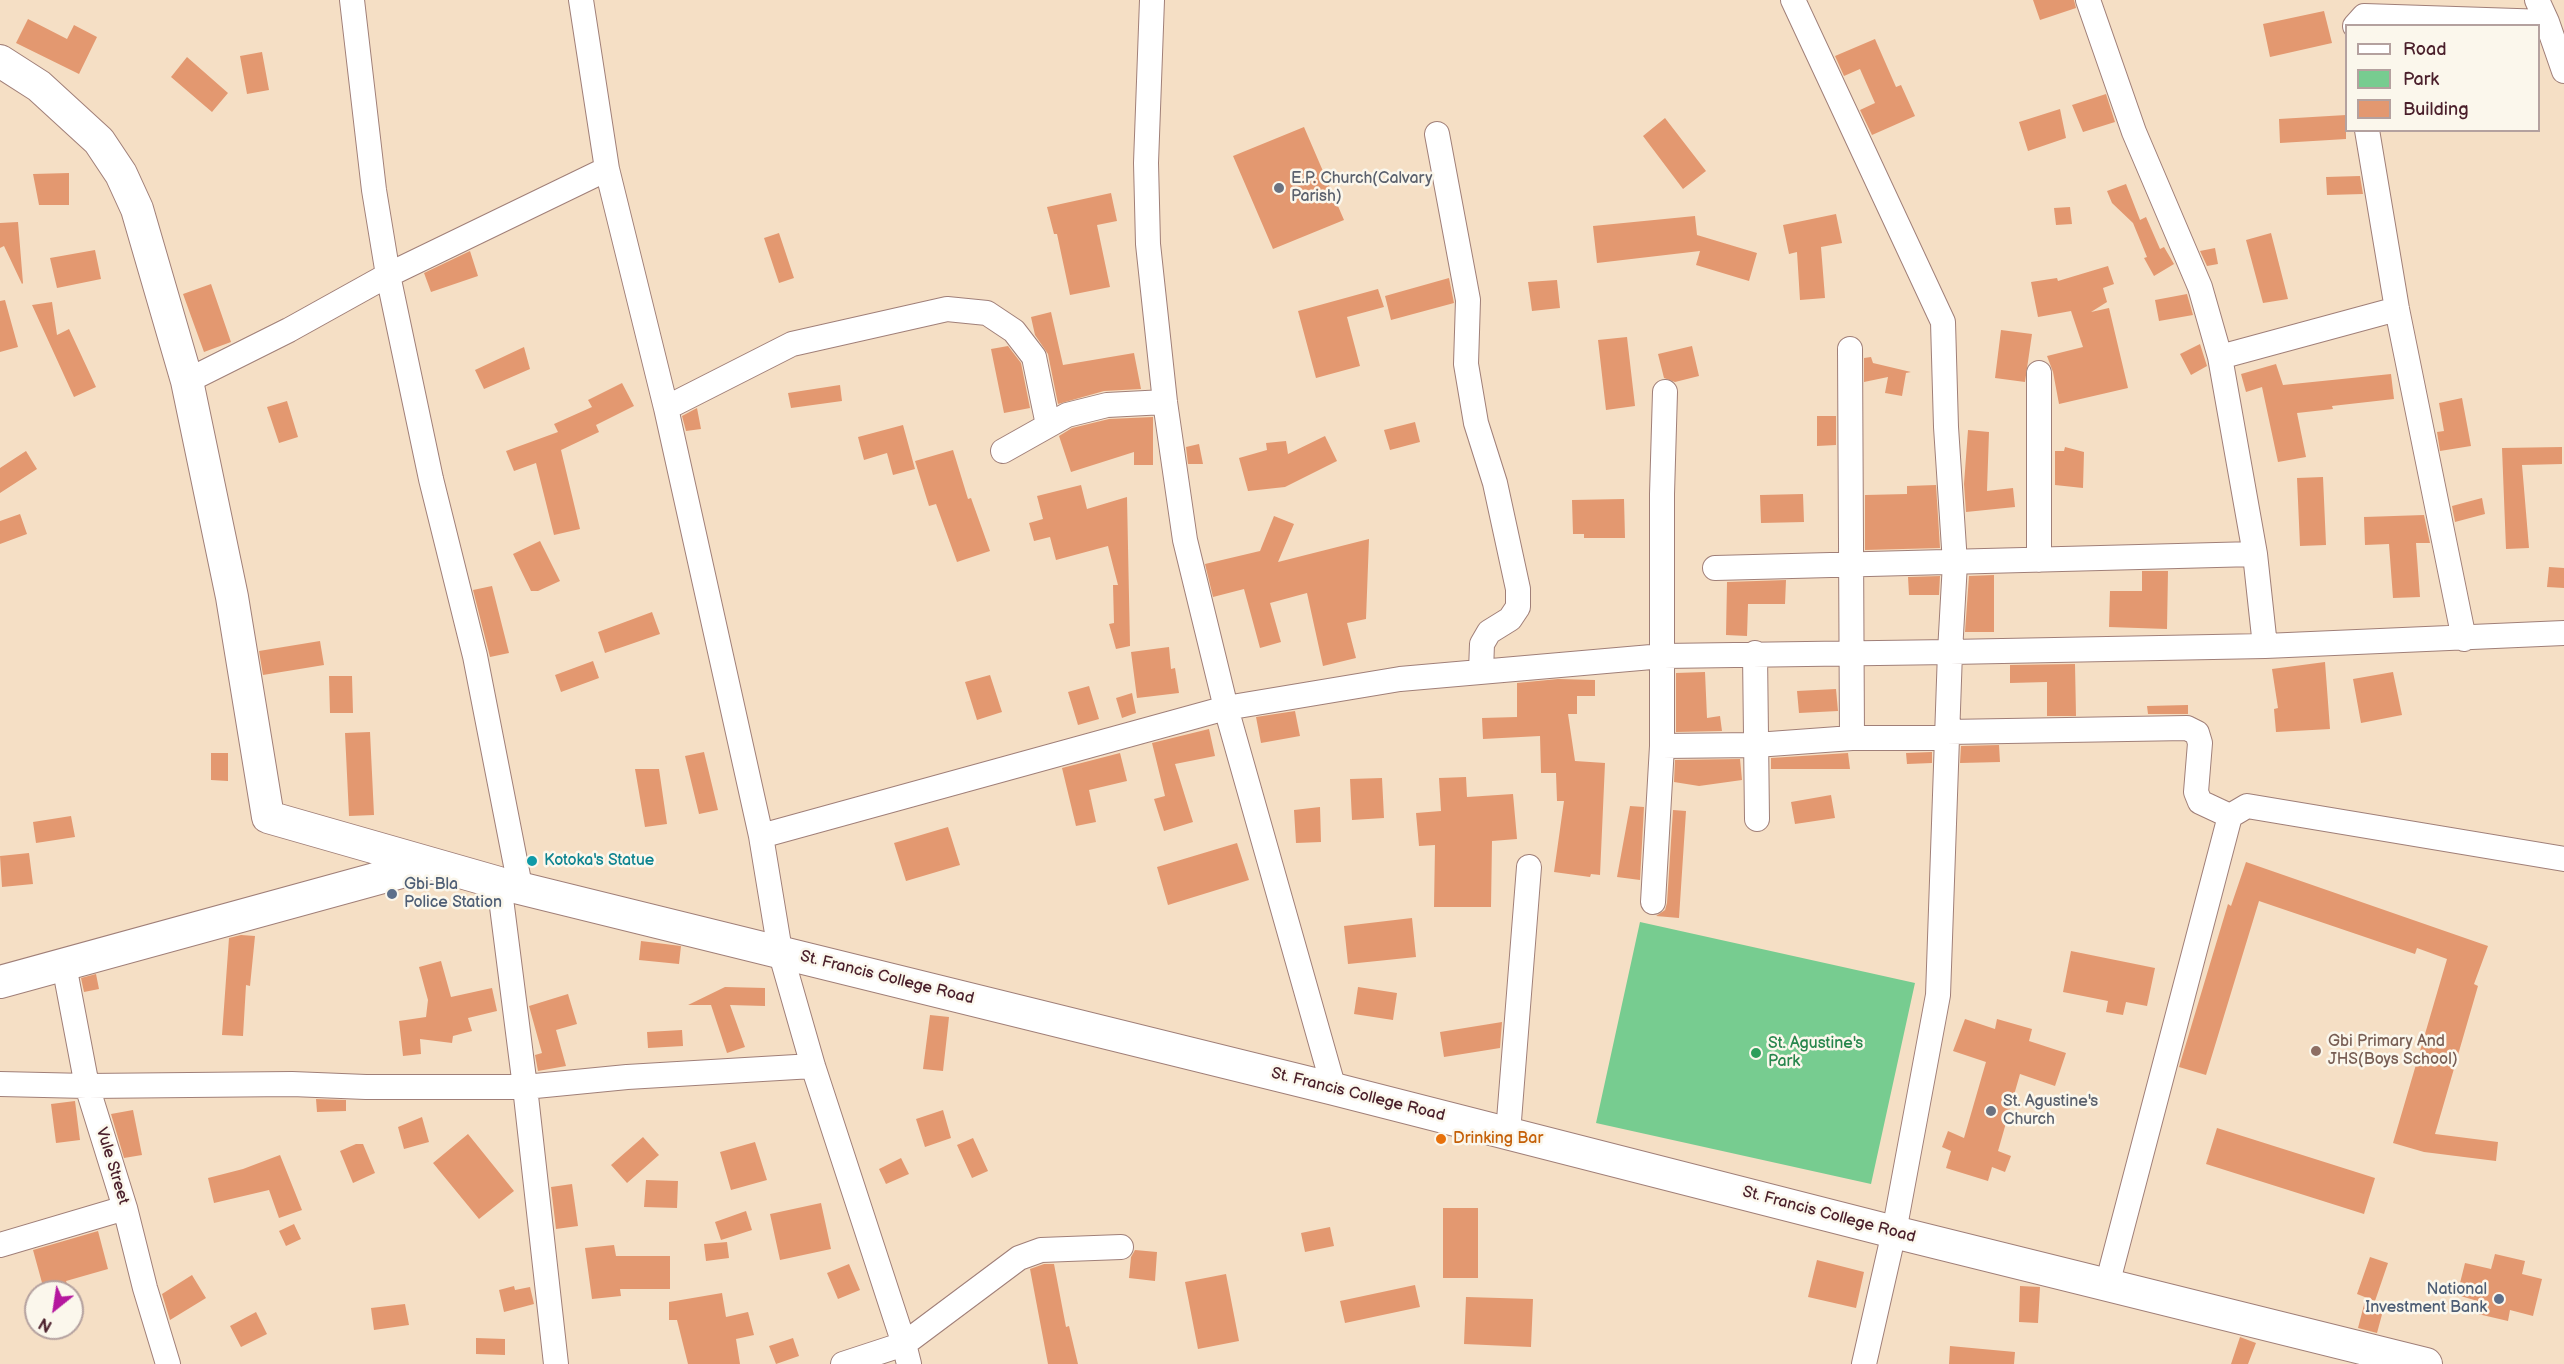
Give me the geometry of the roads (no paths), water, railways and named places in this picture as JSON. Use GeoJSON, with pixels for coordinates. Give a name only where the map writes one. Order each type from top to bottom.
{"type":"FeatureCollection","features":[{"type":"Feature","properties":{"kind":"main road"},"geometry":{"type":"LineString","coordinates":[[0,61],[39,86],[99,141],[121,174],[137,209],[187,381]]}},
{"type":"Feature","properties":{"kind":"main road","name":"St. Francis College Road"},"geometry":{"type":"LineString","coordinates":[[187,381],[232,597],[268,817],[510,885],[1334,1089],[1894,1232],[2426,1364]]}},
{"type":"Feature","properties":{"kind":"main road"},"geometry":{"type":"LineString","coordinates":[[0,982],[430,864]]}},
{"type":"Feature","properties":{"kind":"street"},"geometry":{"type":"LineString","coordinates":[[352,0],[374,190],[388,275],[431,479],[475,656],[510,885],[525,1087],[556,1364]]}},
{"type":"Feature","properties":{"kind":"street"},"geometry":{"type":"LineString","coordinates":[[580,0],[607,169],[666,408],[761,836],[780,951],[813,1066],[906,1354]]}},
{"type":"Feature","properties":{"kind":"street"},"geometry":{"type":"LineString","coordinates":[[1152,0],[1146,163],[1148,244],[1165,402],[1185,540],[1226,708],[1334,1089]]}},
{"type":"Feature","properties":{"kind":"street"},"geometry":{"type":"LineString","coordinates":[[1792,0],[1942,322],[1955,562],[1938,995],[1894,1232],[1864,1364]]}},
{"type":"Feature","properties":{"kind":"street"},"geometry":{"type":"LineString","coordinates":[[2088,0],[2134,132],[2200,287],[2220,357],[2254,554],[2265,646]]}},
{"type":"Feature","properties":{"kind":"street"},"geometry":{"type":"LineString","coordinates":[[2537,0],[2564,71]]}},
{"type":"Feature","properties":{"kind":"street"},"geometry":{"type":"LineString","coordinates":[[2357,24],[2364,16],[2547,22]]}},
{"type":"Feature","properties":{"kind":"street"},"geometry":{"type":"LineString","coordinates":[[2367,132],[2397,309],[2464,639]]}},
{"type":"Feature","properties":{"kind":"street"},"geometry":{"type":"LineString","coordinates":[[1437,134],[1468,300],[1466,364],[1476,423],[1495,483],[1518,589],[1518,607],[1510,619],[1489,632],[1482,644],[1481,671]]}},
{"type":"Feature","properties":{"kind":"street"},"geometry":{"type":"LineString","coordinates":[[187,381],[289,330],[388,275],[607,169]]}},
{"type":"Feature","properties":{"kind":"street"},"geometry":{"type":"LineString","coordinates":[[666,408],[792,344],[947,309],[987,313],[1014,332],[1034,357],[1048,425]]}},
{"type":"Feature","properties":{"kind":"street"},"geometry":{"type":"LineString","coordinates":[[2220,357],[2397,309]]}},
{"type":"Feature","properties":{"kind":"street"},"geometry":{"type":"LineString","coordinates":[[1850,349],[1852,738]]}},
{"type":"Feature","properties":{"kind":"street"},"geometry":{"type":"LineString","coordinates":[[2039,373],[2039,560]]}},
{"type":"Feature","properties":{"kind":"street"},"geometry":{"type":"LineString","coordinates":[[1653,902],[1662,746],[1662,506],[1665,392]]}},
{"type":"Feature","properties":{"kind":"street"},"geometry":{"type":"LineString","coordinates":[[1003,451],[1067,415],[1107,405],[1165,402]]}},
{"type":"Feature","properties":{"kind":"street"},"geometry":{"type":"LineString","coordinates":[[1715,568],[2254,554]]}},
{"type":"Feature","properties":{"kind":"street"},"geometry":{"type":"LineString","coordinates":[[761,836],[1226,708],[1400,679],[1663,656],[2265,646],[2564,633]]}},
{"type":"Feature","properties":{"kind":"street"},"geometry":{"type":"LineString","coordinates":[[1755,653],[1756,819]]}},
{"type":"Feature","properties":{"kind":"street"},"geometry":{"type":"LineString","coordinates":[[1662,746],[1756,745],[1852,738],[2187,728],[2197,733],[2200,743],[2196,792],[2200,802],[2230,816]]}},
{"type":"Feature","properties":{"kind":"street"},"geometry":{"type":"LineString","coordinates":[[2107,1285],[2230,816],[2247,806],[2564,859]]}},
{"type":"Feature","properties":{"kind":"street"},"geometry":{"type":"LineString","coordinates":[[1508,1133],[1529,867]]}},
{"type":"Feature","properties":{"kind":"street","name":"Vule Street"},"geometry":{"type":"LineString","coordinates":[[64,965],[87,1086],[125,1208],[168,1364]]}},
{"type":"Feature","properties":{"kind":"street"},"geometry":{"type":"LineString","coordinates":[[0,1084],[525,1087],[627,1077],[813,1066]]}},
{"type":"Feature","properties":{"kind":"street"},"geometry":{"type":"LineString","coordinates":[[0,1245],[125,1208]]}},
{"type":"Feature","properties":{"kind":"street"},"geometry":{"type":"LineString","coordinates":[[843,1364],[906,1354],[1019,1258],[1041,1250],[1120,1247]]}},
{"type":"Feature","properties":{"kind":"place","name":"E.P. Church(Calvary Parish)"},"geometry":{"type":"Point","coordinates":[1279,188]}},
{"type":"Feature","properties":{"kind":"place","name":"Kotoka's Statue"},"geometry":{"type":"Point","coordinates":[532,861]}},
{"type":"Feature","properties":{"kind":"place","name":"Gbi-Bla Police Station"},"geometry":{"type":"Point","coordinates":[392,894]}},
{"type":"Feature","properties":{"kind":"place","name":"Gbi Primary And JHS(Boys School)"},"geometry":{"type":"Point","coordinates":[2316,1051]}},
{"type":"Feature","properties":{"kind":"place","name":"St. Agustine's Park"},"geometry":{"type":"Point","coordinates":[1756,1053]}},
{"type":"Feature","properties":{"kind":"place","name":"St. Agustine's Church"},"geometry":{"type":"Point","coordinates":[1991,1111]}},
{"type":"Feature","properties":{"kind":"place","name":"Drinking Bar"},"geometry":{"type":"Point","coordinates":[1441,1139]}},
{"type":"Feature","properties":{"kind":"place","name":"National Investment Bank"},"geometry":{"type":"Point","coordinates":[2499,1299]}}]}
